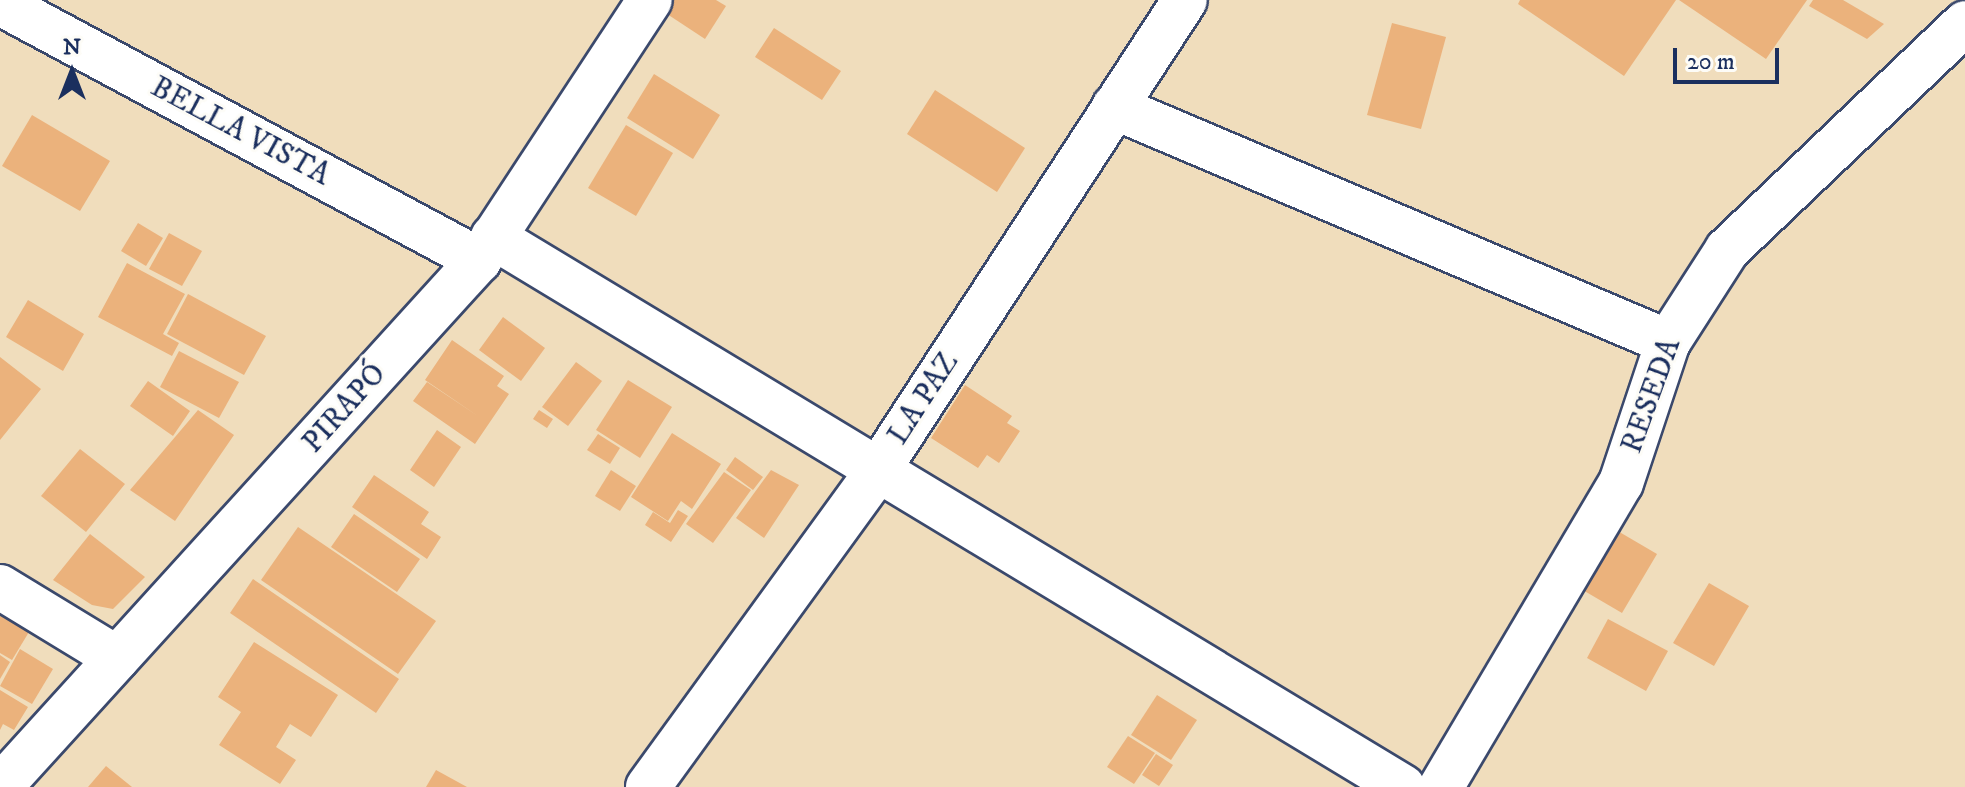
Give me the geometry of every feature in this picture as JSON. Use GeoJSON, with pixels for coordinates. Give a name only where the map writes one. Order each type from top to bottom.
{"type":"FeatureCollection","features":[{"type":"Feature","properties":{"kind":"street","name":"PIRAPÓ"},"geometry":{"type":"LineString","coordinates":[[0,787],[486,248],[650,0]]}},
{"type":"Feature","properties":{"kind":"street","name":"LA PAZ"},"geometry":{"type":"LineString","coordinates":[[648,787],[878,470],[1185,0]]}},
{"type":"Feature","properties":{"kind":"street","name":"BELLA VISTA"},"geometry":{"type":"LineString","coordinates":[[0,3],[486,248],[878,470],[1403,787]]}},
{"type":"Feature","properties":{"kind":"street","name":"RESEDA"},"geometry":{"type":"LineString","coordinates":[[1441,787],[1621,483],[1668,342],[1727,250],[1965,23]]}},
{"type":"Feature","properties":{"kind":"street"},"geometry":{"type":"LineString","coordinates":[[1114,107],[1668,342]]}},
{"type":"Feature","properties":{"kind":"street"},"geometry":{"type":"LineString","coordinates":[[0,587],[117,658]]}},
{"type":"Feature","properties":{"kind":"building"},"geometry":{"type":"Polygon","coordinates":[[[671,0],[716,0],[726,6],[705,39],[664,12],[671,0]]]}},
{"type":"Feature","properties":{"kind":"building"},"geometry":{"type":"Polygon","coordinates":[[[1520,0],[1676,0],[1624,76],[1518,4],[1520,0]]]}},
{"type":"Feature","properties":{"kind":"building"},"geometry":{"type":"Polygon","coordinates":[[[1679,0],[1807,0],[1766,59],[1679,0]]]}},
{"type":"Feature","properties":{"kind":"building"},"geometry":{"type":"Polygon","coordinates":[[[1813,0],[1843,0],[1884,24],[1867,39],[1809,6],[1813,0]]]}},
{"type":"Feature","properties":{"kind":"building"},"geometry":{"type":"Polygon","coordinates":[[[1392,23],[1446,37],[1421,129],[1367,115],[1392,23]]]}},
{"type":"Feature","properties":{"kind":"building"},"geometry":{"type":"Polygon","coordinates":[[[774,28],[841,71],[822,100],[755,57],[774,28]]]}},
{"type":"Feature","properties":{"kind":"building"},"geometry":{"type":"Polygon","coordinates":[[[654,74],[720,115],[693,159],[627,118],[654,74]]]}},
{"type":"Feature","properties":{"kind":"building"},"geometry":{"type":"Polygon","coordinates":[[[935,90],[1025,148],[997,192],[907,134],[935,90]]]}},
{"type":"Feature","properties":{"kind":"building"},"geometry":{"type":"Polygon","coordinates":[[[32,115],[110,161],[80,211],[2,166],[32,115]]]}},
{"type":"Feature","properties":{"kind":"building"},"geometry":{"type":"Polygon","coordinates":[[[626,125],[673,153],[636,216],[588,188],[626,125]]]}},
{"type":"Feature","properties":{"kind":"building"},"geometry":{"type":"Polygon","coordinates":[[[138,223],[163,238],[146,266],[121,251],[138,223]]]}},
{"type":"Feature","properties":{"kind":"building"},"geometry":{"type":"Polygon","coordinates":[[[169,233],[202,251],[182,286],[149,269],[169,233]]]}},
{"type":"Feature","properties":{"kind":"building"},"geometry":{"type":"Polygon","coordinates":[[[127,263],[185,294],[163,334],[179,343],[172,356],[98,317],[127,263]]]}},
{"type":"Feature","properties":{"kind":"building"},"geometry":{"type":"Polygon","coordinates":[[[188,294],[266,336],[244,375],[167,334],[188,294]]]}},
{"type":"Feature","properties":{"kind":"building"},"geometry":{"type":"Polygon","coordinates":[[[28,300],[84,334],[63,371],[6,337],[28,300]]]}},
{"type":"Feature","properties":{"kind":"building"},"geometry":{"type":"Polygon","coordinates":[[[503,317],[545,348],[521,381],[479,350],[503,317]]]}},
{"type":"Feature","properties":{"kind":"building"},"geometry":{"type":"Polygon","coordinates":[[[452,340],[504,376],[497,386],[509,394],[475,444],[413,401],[427,382],[478,416],[425,380],[452,340]]]}},
{"type":"Feature","properties":{"kind":"building"},"geometry":{"type":"Polygon","coordinates":[[[179,351],[239,382],[219,418],[160,387],[179,351]]]}},
{"type":"Feature","properties":{"kind":"building"},"geometry":{"type":"Polygon","coordinates":[[[0,357],[41,389],[0,440],[0,357]]]}},
{"type":"Feature","properties":{"kind":"building"},"geometry":{"type":"Polygon","coordinates":[[[576,362],[602,381],[568,426],[542,407],[576,362]]]}},
{"type":"Feature","properties":{"kind":"building"},"geometry":{"type":"Polygon","coordinates":[[[628,380],[672,407],[640,458],[596,430],[628,380]]]}},
{"type":"Feature","properties":{"kind":"building"},"geometry":{"type":"Polygon","coordinates":[[[148,381],[190,411],[173,436],[130,406],[148,381]]]}},
{"type":"Feature","properties":{"kind":"building"},"geometry":{"type":"Polygon","coordinates":[[[965,385],[1012,416],[1007,423],[1020,431],[999,463],[987,455],[978,468],[931,438],[965,385]]]}},
{"type":"Feature","properties":{"kind":"building"},"geometry":{"type":"Polygon","coordinates":[[[198,410],[234,435],[175,521],[130,490],[198,410]]]}},
{"type":"Feature","properties":{"kind":"building"},"geometry":{"type":"Polygon","coordinates":[[[539,410],[553,419],[547,428],[533,419],[539,410]]]}},
{"type":"Feature","properties":{"kind":"building"},"geometry":{"type":"Polygon","coordinates":[[[437,430],[461,447],[434,487],[410,470],[437,430]]]}},
{"type":"Feature","properties":{"kind":"building"},"geometry":{"type":"Polygon","coordinates":[[[672,433],[721,464],[692,509],[681,501],[668,521],[631,497],[672,433]]]}},
{"type":"Feature","properties":{"kind":"building"},"geometry":{"type":"Polygon","coordinates":[[[598,434],[620,448],[610,464],[587,450],[598,434]]]}},
{"type":"Feature","properties":{"kind":"building"},"geometry":{"type":"Polygon","coordinates":[[[80,449],[125,484],[86,532],[41,496],[80,449]]]}},
{"type":"Feature","properties":{"kind":"building"},"geometry":{"type":"Polygon","coordinates":[[[735,457],[763,477],[753,490],[726,470],[735,457]]]}},
{"type":"Feature","properties":{"kind":"building"},"geometry":{"type":"Polygon","coordinates":[[[611,470],[636,486],[620,511],[595,496],[611,470]]]}},
{"type":"Feature","properties":{"kind":"building"},"geometry":{"type":"Polygon","coordinates":[[[771,470],[799,485],[764,538],[736,518],[771,470]]]}},
{"type":"Feature","properties":{"kind":"building"},"geometry":{"type":"Polygon","coordinates":[[[724,472],[751,490],[713,543],[686,524],[724,472]]]}},
{"type":"Feature","properties":{"kind":"building"},"geometry":{"type":"Polygon","coordinates":[[[374,475],[429,512],[421,524],[441,537],[427,559],[352,507],[374,475]]]}},
{"type":"Feature","properties":{"kind":"building"},"geometry":{"type":"Polygon","coordinates":[[[678,510],[688,516],[671,542],[645,525],[653,512],[670,523],[678,510]]]}},
{"type":"Feature","properties":{"kind":"building"},"geometry":{"type":"Polygon","coordinates":[[[354,514],[420,559],[397,592],[331,547],[354,514]]]}},
{"type":"Feature","properties":{"kind":"building"},"geometry":{"type":"Polygon","coordinates":[[[298,527],[436,621],[398,674],[261,580],[298,527]]]}},
{"type":"Feature","properties":{"kind":"building"},"geometry":{"type":"Polygon","coordinates":[[[1616,530],[1657,554],[1622,613],[1581,589],[1616,530]]]}},
{"type":"Feature","properties":{"kind":"building"},"geometry":{"type":"Polygon","coordinates":[[[90,534],[145,577],[113,609],[92,605],[53,580],[90,534]]]}},
{"type":"Feature","properties":{"kind":"building"},"geometry":{"type":"Polygon","coordinates":[[[253,579],[399,679],[376,713],[230,613],[253,579]]]}},
{"type":"Feature","properties":{"kind":"building"},"geometry":{"type":"Polygon","coordinates":[[[1709,583],[1749,606],[1714,666],[1673,643],[1709,583]]]}},
{"type":"Feature","properties":{"kind":"building"},"geometry":{"type":"Polygon","coordinates":[[[0,609],[32,627],[12,660],[0,653],[0,609]]]}},
{"type":"Feature","properties":{"kind":"building"},"geometry":{"type":"Polygon","coordinates":[[[1608,619],[1668,651],[1646,691],[1587,658],[1608,619]]]}},
{"type":"Feature","properties":{"kind":"building"},"geometry":{"type":"Polygon","coordinates":[[[254,642],[338,695],[311,737],[290,724],[276,747],[296,760],[280,784],[219,745],[241,712],[218,697],[254,642]]]}},
{"type":"Feature","properties":{"kind":"building"},"geometry":{"type":"Polygon","coordinates":[[[20,649],[53,669],[32,704],[0,686],[20,649]]]}},
{"type":"Feature","properties":{"kind":"building"},"geometry":{"type":"Polygon","coordinates":[[[0,655],[10,662],[0,679],[0,655]]]}},
{"type":"Feature","properties":{"kind":"building"},"geometry":{"type":"Polygon","coordinates":[[[0,690],[28,707],[14,730],[3,724],[0,730],[0,690]]]}},
{"type":"Feature","properties":{"kind":"building"},"geometry":{"type":"Polygon","coordinates":[[[1157,695],[1197,720],[1171,760],[1131,735],[1157,695]]]}},
{"type":"Feature","properties":{"kind":"building"},"geometry":{"type":"Polygon","coordinates":[[[1128,736],[1155,753],[1134,784],[1107,767],[1128,736]]]}},
{"type":"Feature","properties":{"kind":"building"},"geometry":{"type":"Polygon","coordinates":[[[1156,754],[1173,765],[1159,786],[1142,775],[1156,754]]]}},
{"type":"Feature","properties":{"kind":"building"},"geometry":{"type":"Polygon","coordinates":[[[106,766],[132,787],[88,787],[106,766]]]}},
{"type":"Feature","properties":{"kind":"building"},"geometry":{"type":"Polygon","coordinates":[[[436,770],[467,787],[426,787],[436,770]]]}}]}
